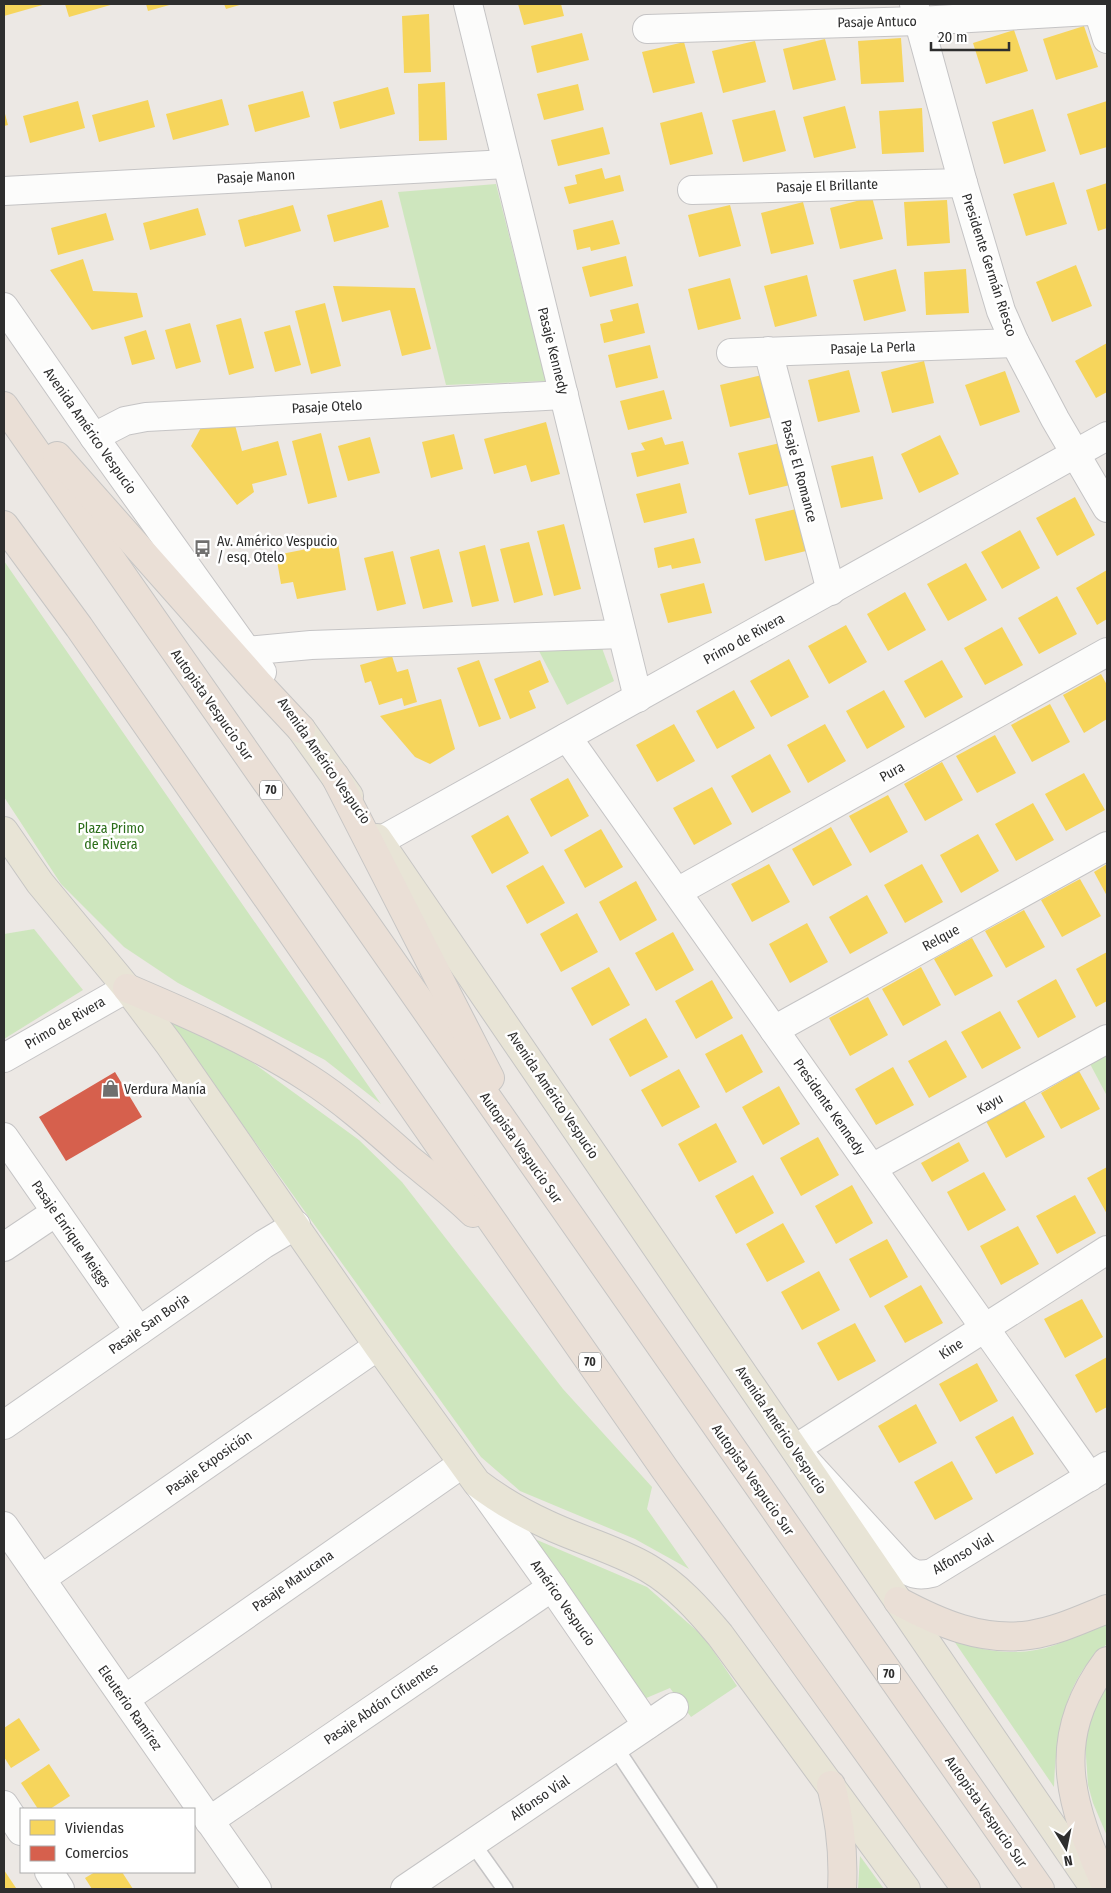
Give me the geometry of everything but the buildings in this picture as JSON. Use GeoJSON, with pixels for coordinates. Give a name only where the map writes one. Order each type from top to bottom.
{"type":"FeatureCollection","features":[{"type":"Feature","properties":{"kind":"highway"},"geometry":{"type":"LineString","coordinates":[[4,397],[258,683],[302,729]]}},
{"type":"Feature","properties":{"kind":"highway","name":"Autopista Vespucio Sur"},"geometry":{"type":"LineString","coordinates":[[4,406],[1040,1889]]}},
{"type":"Feature","properties":{"kind":"highway","name":"70"},"geometry":{"type":"LineString","coordinates":[[4,526],[80,627],[664,1468],[966,1889]]}},
{"type":"Feature","properties":{"kind":"highway"},"geometry":{"type":"LineString","coordinates":[[335,776],[539,1173]]}},
{"type":"Feature","properties":{"kind":"highway"},"geometry":{"type":"LineString","coordinates":[[127,988],[212,1026],[307,1077],[334,1096],[454,1193],[517,1256]]}},
{"type":"Feature","properties":{"kind":"highway"},"geometry":{"type":"LineString","coordinates":[[898,1600],[933,1619],[959,1629],[1005,1636],[1032,1635],[1076,1622],[1107,1609]]}},
{"type":"Feature","properties":{"kind":"highway"},"geometry":{"type":"LineString","coordinates":[[1107,1661],[1091,1685],[1078,1712],[1071,1744],[1071,1776],[1076,1807],[1107,1888]]}},
{"type":"Feature","properties":{"kind":"highway"},"geometry":{"type":"LineString","coordinates":[[830,1785],[840,1825],[843,1860],[842,1889]]}},
{"type":"Feature","properties":{"kind":"main road","name":"Avenida Américo Vespucio"},"geometry":{"type":"LineString","coordinates":[[302,729],[1095,1889]]}},
{"type":"Feature","properties":{"kind":"main road"},"geometry":{"type":"LineString","coordinates":[[4,831],[40,883],[127,988],[170,1044],[378,1346],[470,1473],[496,1497],[546,1525],[627,1557],[648,1568],[675,1587],[700,1611],[720,1635],[906,1889]]}},
{"type":"Feature","properties":{"kind":"street","name":"Pasaje Kennedy"},"geometry":{"type":"LineString","coordinates":[[468,4],[638,698]]}},
{"type":"Feature","properties":{"kind":"street","name":"Pasaje Antuco"},"geometry":{"type":"LineString","coordinates":[[647,29],[916,12],[1103,10]]}},
{"type":"Feature","properties":{"kind":"street"},"geometry":{"type":"LineString","coordinates":[[1103,10],[1107,39]]}},
{"type":"Feature","properties":{"kind":"street","name":"Presidente Germán Riesco"},"geometry":{"type":"LineString","coordinates":[[916,12],[963,183],[1001,311],[1015,344],[1107,508]]}},
{"type":"Feature","properties":{"kind":"street","name":"Pasaje Manon"},"geometry":{"type":"LineString","coordinates":[[4,191],[507,164]]}},
{"type":"Feature","properties":{"kind":"street","name":"Pasaje El Brillante"},"geometry":{"type":"LineString","coordinates":[[692,190],[963,183]]}},
{"type":"Feature","properties":{"kind":"street","name":"Avenida Américo Vespucio"},"geometry":{"type":"LineString","coordinates":[[4,307],[302,729]]}},
{"type":"Feature","properties":{"kind":"street","name":"Pasaje La Perla"},"geometry":{"type":"LineString","coordinates":[[731,353],[1015,344]]}},
{"type":"Feature","properties":{"kind":"street","name":"Pasaje El Romance"},"geometry":{"type":"LineString","coordinates":[[768,351],[831,591]]}},
{"type":"Feature","properties":{"kind":"street","name":"Pasaje Otelo"},"geometry":{"type":"LineString","coordinates":[[94,437],[125,421],[146,417],[564,395]]}},
{"type":"Feature","properties":{"kind":"street","name":"Primo de Rivera"},"geometry":{"type":"LineString","coordinates":[[380,842],[1107,436]]}},
{"type":"Feature","properties":{"kind":"street"},"geometry":{"type":"LineString","coordinates":[[246,651],[311,645],[622,634]]}},
{"type":"Feature","properties":{"kind":"street","name":"Pura"},"geometry":{"type":"LineString","coordinates":[[678,892],[1107,652]]}},
{"type":"Feature","properties":{"kind":"street","name":"Presidente Kennedy"},"geometry":{"type":"LineString","coordinates":[[568,737],[984,1328],[1098,1472]]}},
{"type":"Feature","properties":{"kind":"street","name":"Relque"},"geometry":{"type":"LineString","coordinates":[[774,1030],[1107,846]]}},
{"type":"Feature","properties":{"kind":"street","name":"Primo de Rivera"},"geometry":{"type":"LineString","coordinates":[[4,1058],[127,988]]}},
{"type":"Feature","properties":{"kind":"street","name":"Kayu"},"geometry":{"type":"LineString","coordinates":[[872,1168],[1107,1039]]}},
{"type":"Feature","properties":{"kind":"street","name":"Pasaje Enrique Meiggs"},"geometry":{"type":"LineString","coordinates":[[4,1136],[138,1332]]}},
{"type":"Feature","properties":{"kind":"street"},"geometry":{"type":"LineString","coordinates":[[4,1248],[56,1212]]}},
{"type":"Feature","properties":{"kind":"street","name":"Pasaje San Borja"},"geometry":{"type":"LineString","coordinates":[[4,1425],[264,1244],[296,1225]]}},
{"type":"Feature","properties":{"kind":"street","name":"Kine"},"geometry":{"type":"LineString","coordinates":[[795,1449],[1107,1250]]}},
{"type":"Feature","properties":{"kind":"street","name":"Pasaje Exposición"},"geometry":{"type":"LineString","coordinates":[[41,1579],[378,1346]]}},
{"type":"Feature","properties":{"kind":"street","name":"Alfonso Vial"},"geometry":{"type":"LineString","coordinates":[[795,1449],[909,1573],[923,1576],[932,1573],[1098,1472]]}},
{"type":"Feature","properties":{"kind":"street","name":"Américo Vespucio"},"geometry":{"type":"LineString","coordinates":[[470,1473],[552,1587],[647,1725]]}},
{"type":"Feature","properties":{"kind":"street","name":"Pasaje Matucana"},"geometry":{"type":"LineString","coordinates":[[125,1699],[470,1473]]}},
{"type":"Feature","properties":{"kind":"street","name":"Eleuterio Ramírez"},"geometry":{"type":"LineString","coordinates":[[4,1526],[257,1889]]}},
{"type":"Feature","properties":{"kind":"street","name":"Pasaje Abdón Cifuentes"},"geometry":{"type":"LineString","coordinates":[[209,1821],[552,1587]]}},
{"type":"Feature","properties":{"kind":"street","name":"Alfonso Vial"},"geometry":{"type":"LineString","coordinates":[[405,1889],[674,1707]]}},
{"type":"Feature","properties":{"kind":"street"},"geometry":{"type":"LineString","coordinates":[[49,1873],[60,1889]]}},
{"type":"Feature","properties":{"kind":"lane"},"geometry":{"type":"LineString","coordinates":[[615,1747],[709,1889]]}},
{"type":"Feature","properties":{"kind":"lane"},"geometry":{"type":"LineString","coordinates":[[473,1844],[505,1889]]}},
{"type":"Feature","properties":{"kind":"green space"},"geometry":{"type":"Polygon","coordinates":[[[496,184],[546,381],[446,385],[398,192],[496,184]]]}},
{"type":"Feature","properties":{"kind":"green space","name":"Plaza Primo de Rivera"},"geometry":{"type":"Polygon","coordinates":[[[4,561],[381,1104],[325,1060],[178,983],[124,947],[61,884],[4,797],[4,561]]]}},
{"type":"Feature","properties":{"kind":"green space"},"geometry":{"type":"Polygon","coordinates":[[[602,648],[614,681],[567,705],[539,651],[602,648]]]}},
{"type":"Feature","properties":{"kind":"green space"},"geometry":{"type":"Polygon","coordinates":[[[34,929],[83,990],[4,1039],[4,934],[34,929]]]}},
{"type":"Feature","properties":{"kind":"green space"},"geometry":{"type":"Polygon","coordinates":[[[156,1004],[237,1051],[359,1140],[402,1182],[563,1389],[652,1487],[647,1509],[689,1569],[635,1539],[520,1491],[481,1457],[156,1004]]]}},
{"type":"Feature","properties":{"kind":"green space"},"geometry":{"type":"Polygon","coordinates":[[[1107,1052],[1107,1096],[1089,1062],[1107,1052]]]}},
{"type":"Feature","properties":{"kind":"green space"},"geometry":{"type":"Polygon","coordinates":[[[523,1534],[647,1587],[704,1637],[737,1686],[691,1717],[670,1688],[644,1699],[523,1534]]]}},
{"type":"Feature","properties":{"kind":"green space"},"geometry":{"type":"Polygon","coordinates":[[[1107,1621],[1107,1644],[1092,1658],[1081,1673],[1065,1709],[1057,1748],[1054,1787],[954,1641],[978,1648],[1004,1652],[1030,1651],[1055,1645],[1107,1621]]]}},
{"type":"Feature","properties":{"kind":"green space"},"geometry":{"type":"Polygon","coordinates":[[[1107,1680],[1107,1836],[1093,1803],[1088,1785],[1085,1742],[1093,1705],[1107,1680]]]}},
{"type":"Feature","properties":{"kind":"green space"},"geometry":{"type":"Polygon","coordinates":[[[860,1856],[884,1889],[858,1889],[860,1856]]]}},
{"type":"Feature","properties":{"kind":"place","name":"Av. Américo Vespucio / esq. Otelo"},"geometry":{"type":"Point","coordinates":[203,549]}},
{"type":"Feature","properties":{"kind":"place","name":"Verdura Manía"},"geometry":{"type":"Point","coordinates":[110,1089]}}]}
